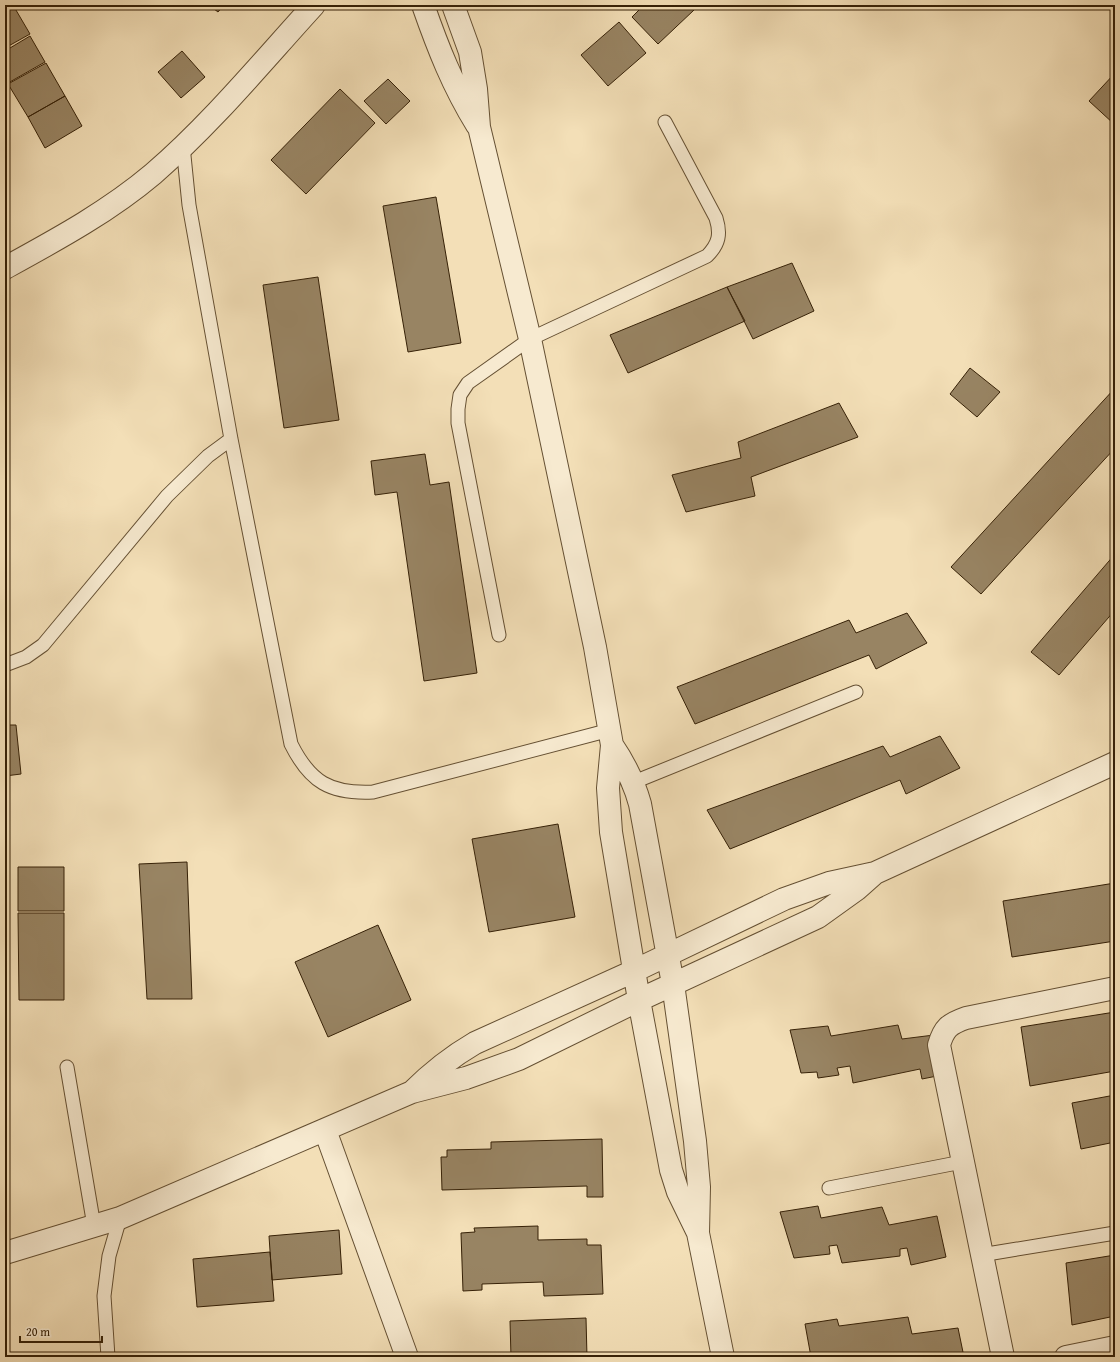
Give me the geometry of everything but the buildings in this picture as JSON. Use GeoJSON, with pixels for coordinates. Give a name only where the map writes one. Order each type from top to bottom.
{"type":"FeatureCollection","features":[{"type":"Feature","properties":{"kind":"street"},"geometry":{"type":"LineString","coordinates":[[5,268],[83,224],[152,174],[183,146],[314,5]]}},
{"type":"Feature","properties":{"kind":"street"},"geometry":{"type":"LineString","coordinates":[[423,5],[443,62],[459,95],[478,127]]}},
{"type":"Feature","properties":{"kind":"street"},"geometry":{"type":"LineString","coordinates":[[453,5],[471,58],[476,89],[478,127],[530,339],[594,640],[611,738],[608,788],[609,817],[639,1000],[671,1170],[678,1192],[698,1233]]}},
{"type":"Feature","properties":{"kind":"street"},"geometry":{"type":"LineString","coordinates":[[611,738],[634,782],[640,804],[672,984],[698,1164],[698,1233],[723,1357]]}},
{"type":"Feature","properties":{"kind":"street"},"geometry":{"type":"LineString","coordinates":[[412,1092],[447,1060],[475,1043],[634,971],[806,890],[829,883],[875,873],[1115,763]]}},
{"type":"Feature","properties":{"kind":"street"},"geometry":{"type":"LineString","coordinates":[[5,1253],[120,1218],[412,1092],[440,1086],[493,1070],[519,1059],[672,984],[818,917],[857,889],[875,873]]}},
{"type":"Feature","properties":{"kind":"street"},"geometry":{"type":"LineString","coordinates":[[1003,1357],[940,1059],[939,1045],[943,1032],[953,1023],[966,1018],[1115,988]]}},
{"type":"Feature","properties":{"kind":"street"},"geometry":{"type":"LineString","coordinates":[[325,1130],[407,1357]]}},
{"type":"Feature","properties":{"kind":"street"},"geometry":{"type":"LineString","coordinates":[[1066,1357],[1115,1347]]}},
{"type":"Feature","properties":{"kind":"lane"},"geometry":{"type":"LineString","coordinates":[[499,634],[458,423],[460,395],[468,383],[530,339],[707,256],[715,248],[719,239],[720,228],[665,122]]}},
{"type":"Feature","properties":{"kind":"lane"},"geometry":{"type":"LineString","coordinates":[[183,146],[189,205],[231,439],[291,744],[300,763],[314,778],[332,788],[352,793],[373,792],[611,738]]}},
{"type":"Feature","properties":{"kind":"lane"},"geometry":{"type":"LineString","coordinates":[[5,665],[26,657],[43,645],[167,496],[208,456],[231,439]]}},
{"type":"Feature","properties":{"kind":"lane"},"geometry":{"type":"LineString","coordinates":[[634,782],[856,692]]}},
{"type":"Feature","properties":{"kind":"lane"},"geometry":{"type":"LineString","coordinates":[[67,1067],[94,1226]]}},
{"type":"Feature","properties":{"kind":"lane"},"geometry":{"type":"LineString","coordinates":[[829,1188],[962,1162]]}},
{"type":"Feature","properties":{"kind":"lane"},"geometry":{"type":"LineString","coordinates":[[108,1357],[104,1296],[109,1256],[120,1218]]}},
{"type":"Feature","properties":{"kind":"lane"},"geometry":{"type":"LineString","coordinates":[[981,1255],[1115,1233]]}}]}
